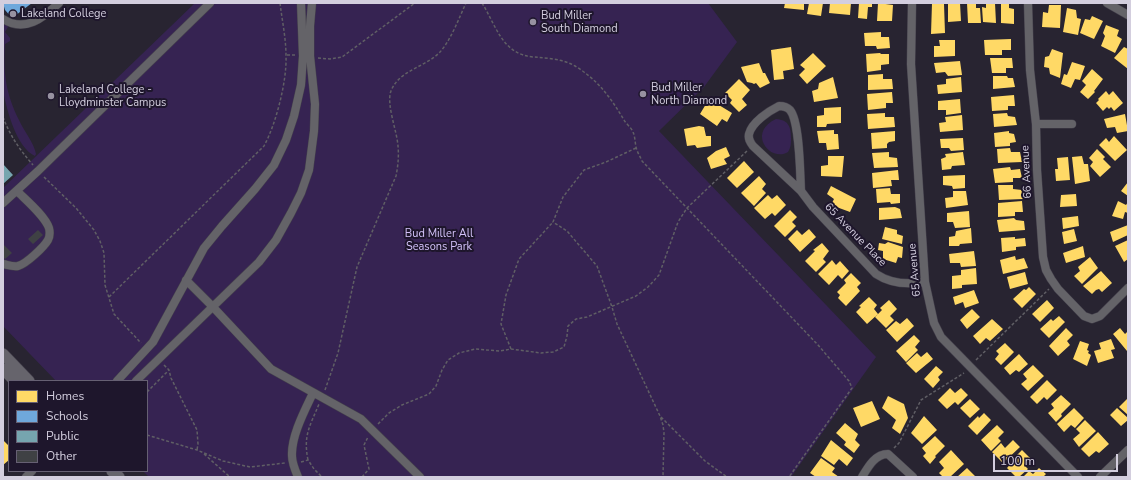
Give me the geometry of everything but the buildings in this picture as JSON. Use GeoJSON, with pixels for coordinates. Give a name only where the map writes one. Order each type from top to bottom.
{"type":"FeatureCollection","features":[{"type":"Feature","properties":{"kind":"main road"},"geometry":{"type":"LineString","coordinates":[[3,354],[29,380]]}},
{"type":"Feature","properties":{"kind":"main road"},"geometry":{"type":"LineString","coordinates":[[3,369],[14,380]]}},
{"type":"Feature","properties":{"kind":"street"},"geometry":{"type":"LineString","coordinates":[[3,19],[20,25],[30,23],[44,17],[59,3]]}},
{"type":"Feature","properties":{"kind":"street"},"geometry":{"type":"LineString","coordinates":[[3,203],[38,171],[210,3]]}},
{"type":"Feature","properties":{"kind":"street"},"geometry":{"type":"LineString","coordinates":[[119,380],[153,342],[204,248],[274,165],[286,140],[294,116],[301,85],[303,56],[301,3]]}},
{"type":"Feature","properties":{"kind":"street"},"geometry":{"type":"LineString","coordinates":[[137,380],[259,262],[276,240],[302,193],[309,170],[314,131],[315,104],[310,56],[312,3]]}},
{"type":"Feature","properties":{"kind":"street","name":"65 Avenue"},"geometry":{"type":"LineString","coordinates":[[912,3],[911,64],[925,282],[934,324],[941,337],[1078,477]]}},
{"type":"Feature","properties":{"kind":"street","name":"66 Avenue"},"geometry":{"type":"LineString","coordinates":[[1028,3],[1030,70],[1036,124],[1037,170],[1043,257],[1046,270],[1055,285],[1074,307],[1084,316],[1092,319],[1100,316],[1128,288]]}},
{"type":"Feature","properties":{"kind":"street"},"geometry":{"type":"LineString","coordinates":[[1106,3],[1128,15]]}},
{"type":"Feature","properties":{"kind":"street","name":"65 Avenue Place"},"geometry":{"type":"LineString","coordinates":[[801,191],[796,123],[790,109],[779,106],[767,112],[754,126],[749,134],[749,140],[753,146],[801,191],[812,207],[876,274],[892,282],[907,284],[925,282]]}},
{"type":"Feature","properties":{"kind":"street"},"geometry":{"type":"LineString","coordinates":[[1036,124],[1072,124]]}},
{"type":"Feature","properties":{"kind":"street"},"geometry":{"type":"LineString","coordinates":[[3,264],[18,266],[25,263],[48,239],[50,233],[45,220],[17,191]]}},
{"type":"Feature","properties":{"kind":"street"},"geometry":{"type":"LineString","coordinates":[[186,280],[270,368],[361,419],[420,477]]}},
{"type":"Feature","properties":{"kind":"street"},"geometry":{"type":"LineString","coordinates":[[298,477],[293,462],[293,444],[314,393]]}},
{"type":"Feature","properties":{"kind":"street"},"geometry":{"type":"LineString","coordinates":[[1100,477],[1128,450]]}},
{"type":"Feature","properties":{"kind":"street"},"geometry":{"type":"LineString","coordinates":[[862,477],[869,465],[882,454],[888,454],[913,477]]}},
{"type":"Feature","properties":{"kind":"path"},"geometry":{"type":"LineString","coordinates":[[109,297],[264,146],[270,135],[286,73],[286,55],[280,3]]}},
{"type":"Feature","properties":{"kind":"path"},"geometry":{"type":"LineString","coordinates":[[317,58],[330,59],[342,57],[415,3]]}},
{"type":"Feature","properties":{"kind":"path"},"geometry":{"type":"LineString","coordinates":[[325,390],[338,353],[357,267],[396,176],[398,146],[389,101],[390,92],[398,79],[434,58],[440,52],[452,32],[466,3]]}},
{"type":"Feature","properties":{"kind":"path"},"geometry":{"type":"LineString","coordinates":[[482,3],[499,35],[511,49],[520,54],[532,57],[545,57],[574,66],[595,81],[610,97],[633,132],[636,148],[642,161],[823,351],[849,381],[852,388],[789,477]]}},
{"type":"Feature","properties":{"kind":"path"},"geometry":{"type":"LineString","coordinates":[[286,55],[298,55]]}},
{"type":"Feature","properties":{"kind":"path"},"geometry":{"type":"LineString","coordinates":[[3,116],[11,136],[20,151],[76,208],[94,230],[104,253],[105,285],[114,314],[143,344]]}},
{"type":"Feature","properties":{"kind":"path"},"geometry":{"type":"LineString","coordinates":[[511,349],[501,324],[506,295],[519,259],[553,222],[563,197],[584,170],[606,162],[636,148]]}},
{"type":"Feature","properties":{"kind":"path"},"geometry":{"type":"LineString","coordinates":[[379,423],[389,413],[402,405],[429,394],[436,386],[442,370],[448,360],[459,353],[475,349],[500,351],[511,349],[541,354],[553,352],[564,347],[568,326],[576,319],[587,318],[636,296],[648,287],[659,275],[678,222],[687,208],[746,152]]}},
{"type":"Feature","properties":{"kind":"path"},"geometry":{"type":"LineString","coordinates":[[553,222],[567,231],[597,266],[617,324],[663,425],[662,477]]}},
{"type":"Feature","properties":{"kind":"path"},"geometry":{"type":"LineString","coordinates":[[976,360],[1048,290]]}},
{"type":"Feature","properties":{"kind":"path"},"geometry":{"type":"LineString","coordinates":[[162,362],[169,370],[171,378],[197,430],[197,450]]}},
{"type":"Feature","properties":{"kind":"path"},"geometry":{"type":"LineString","coordinates":[[148,391],[169,370]]}},
{"type":"Feature","properties":{"kind":"path"},"geometry":{"type":"LineString","coordinates":[[899,443],[921,400],[965,371]]}},
{"type":"Feature","properties":{"kind":"path"},"geometry":{"type":"LineString","coordinates":[[320,404],[308,430],[306,442],[308,460],[322,477]]}},
{"type":"Feature","properties":{"kind":"path"},"geometry":{"type":"LineString","coordinates":[[660,416],[705,461],[727,477]]}},
{"type":"Feature","properties":{"kind":"path"},"geometry":{"type":"LineString","coordinates":[[148,435],[197,450],[230,477]]}},
{"type":"Feature","properties":{"kind":"path"},"geometry":{"type":"LineString","coordinates":[[362,477],[369,469],[364,445],[367,439]]}},
{"type":"Feature","properties":{"kind":"path"},"geometry":{"type":"LineString","coordinates":[[202,453],[223,461],[250,467],[287,462]]}},
{"type":"Feature","properties":{"kind":"path"},"geometry":{"type":"LineString","coordinates":[[300,462],[308,460]]}},
{"type":"Feature","properties":{"kind":"green space","name":"Bud Miller All Seasons Park"},"geometry":{"type":"Polygon","coordinates":[[[195,3],[708,3],[737,42],[704,87],[659,131],[876,357],[791,477],[149,477],[144,472],[148,472],[148,380],[55,380],[3,326],[3,188],[195,3]]]}},
{"type":"Feature","properties":{"kind":"green space"},"geometry":{"type":"Polygon","coordinates":[[[3,21],[7,24],[8,27],[5,32],[10,38],[10,41],[5,44],[4,55],[8,92],[19,120],[33,146],[36,154],[35,156],[23,145],[13,127],[3,91],[3,21]]]}},
{"type":"Feature","properties":{"kind":"green space"},"geometry":{"type":"Polygon","coordinates":[[[776,119],[784,121],[790,128],[790,149],[788,152],[781,154],[769,150],[764,145],[762,138],[763,132],[767,125],[776,119]]]}},
{"type":"Feature","properties":{"kind":"place","name":"Lakeland College"},"geometry":{"type":"Point","coordinates":[13,14]}},
{"type":"Feature","properties":{"kind":"place","name":"Bud Miller South Diamond"},"geometry":{"type":"Point","coordinates":[533,22]}},
{"type":"Feature","properties":{"kind":"place","name":"Bud Miller North Diamond"},"geometry":{"type":"Point","coordinates":[643,94]}},
{"type":"Feature","properties":{"kind":"place","name":"Lakeland College - Lloydminster Campus"},"geometry":{"type":"Point","coordinates":[51,96]}}]}
